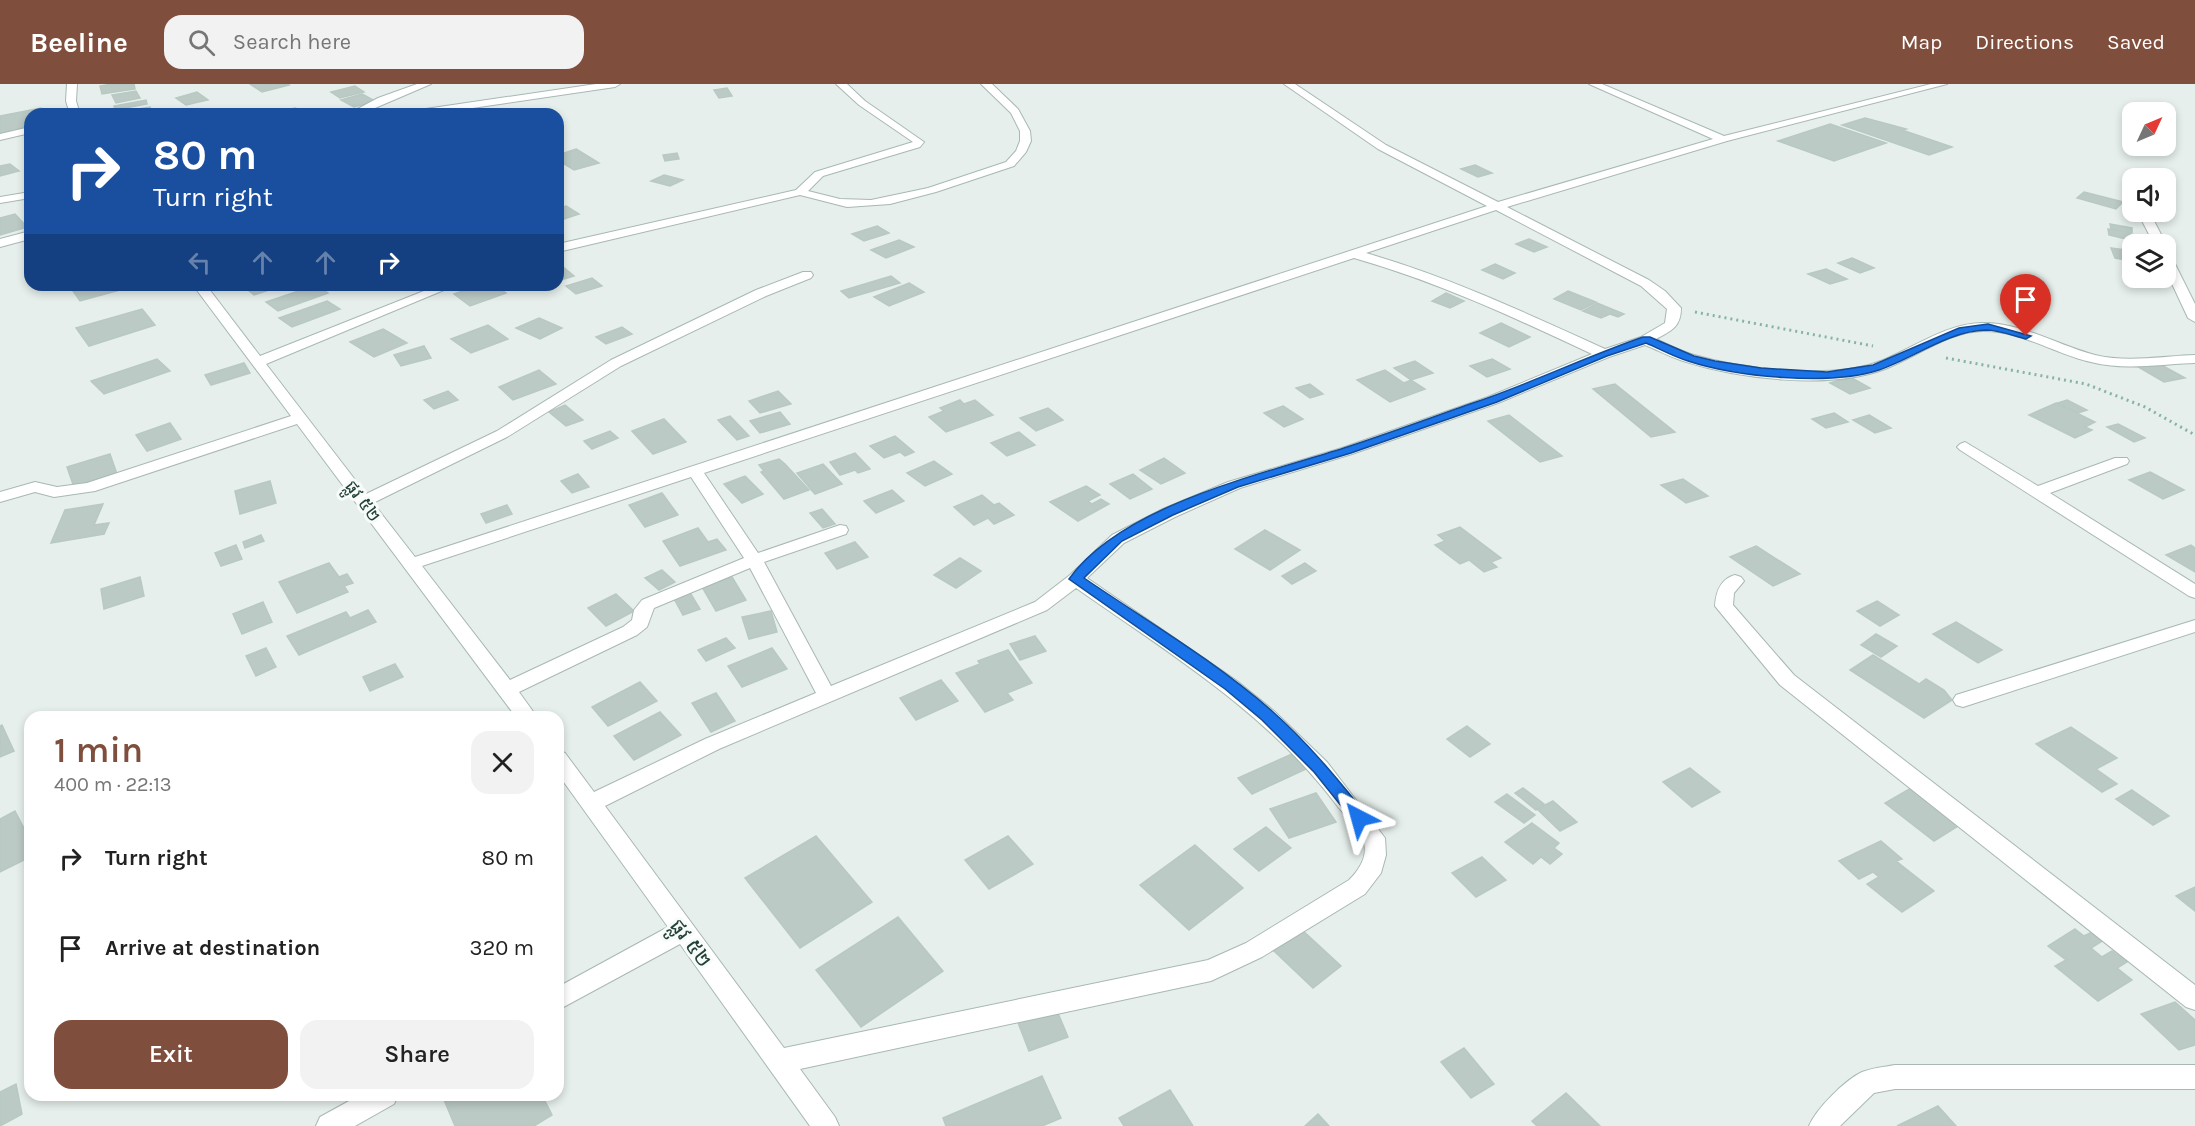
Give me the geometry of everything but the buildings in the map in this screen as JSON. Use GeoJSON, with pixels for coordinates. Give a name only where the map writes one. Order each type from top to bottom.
{"type":"FeatureCollection","features":[{"type":"Feature","properties":{"kind":"street"},"geometry":{"type":"LineString","coordinates":[[72,84],[71,100],[73,108]]}},
{"type":"Feature","properties":{"kind":"street"},"geometry":{"type":"LineString","coordinates":[[365,108],[426,84]]}},
{"type":"Feature","properties":{"kind":"street"},"geometry":{"type":"LineString","coordinates":[[490,108],[615,84]]}},
{"type":"Feature","properties":{"kind":"street"},"geometry":{"type":"LineString","coordinates":[[800,192],[819,174],[916,145],[918,141],[862,103],[841,84]]}},
{"type":"Feature","properties":{"kind":"street"},"geometry":{"type":"LineString","coordinates":[[564,247],[800,192],[837,202],[876,204],[1010,164],[1021,155],[1025,145],[1026,128],[1012,107],[986,84]]}},
{"type":"Feature","properties":{"kind":"street"},"geometry":{"type":"LineString","coordinates":[[591,803],[712,744],[1041,606],[1076,579],[1118,538],[1169,513],[1234,485],[1347,451],[1493,400],[1604,354],[1646,340],[1671,325],[1674,308],[1660,294],[1593,255],[1382,147],[1289,84]]}},
{"type":"Feature","properties":{"kind":"street"},"geometry":{"type":"LineString","coordinates":[[1594,84],[1723,139]]}},
{"type":"Feature","properties":{"kind":"street"},"geometry":{"type":"LineString","coordinates":[[411,564],[1498,207],[1723,139],[1942,84]]}},
{"type":"Feature","properties":{"kind":"street"},"geometry":{"type":"LineString","coordinates":[[0,137],[24,131]]}},
{"type":"Feature","properties":{"kind":"street"},"geometry":{"type":"LineString","coordinates":[[0,200],[24,196]]}},
{"type":"Feature","properties":{"kind":"street"},"geometry":{"type":"LineString","coordinates":[[0,243],[24,237]]}},
{"type":"Feature","properties":{"kind":"street"},"geometry":{"type":"LineString","coordinates":[[1355,254],[1414,271],[1471,293],[1604,354]]}},
{"type":"Feature","properties":{"kind":"street"},"geometry":{"type":"LineString","coordinates":[[364,501],[502,434],[616,363],[761,293],[807,275]]}},
{"type":"Feature","properties":{"kind":"street"},"geometry":{"type":"LineString","coordinates":[[2176,279],[2195,318]]}},
{"type":"Feature","properties":{"kind":"street","name":"ផ្លូវ ៥២"},"geometry":{"type":"LineString","coordinates":[[204,291],[522,711]]}},
{"type":"Feature","properties":{"kind":"street"},"geometry":{"type":"LineString","coordinates":[[258,362],[435,291]]}},
{"type":"Feature","properties":{"kind":"street"},"geometry":{"type":"LineString","coordinates":[[1646,340],[1690,359],[1715,364],[1761,371],[1827,375],[1875,367],[1963,330],[1979,327],[2015,333],[2109,362],[2195,359]]}},
{"type":"Feature","properties":{"kind":"street"},"geometry":{"type":"LineString","coordinates":[[0,496],[35,487],[48,487],[54,492],[89,488],[300,418]]}},
{"type":"Feature","properties":{"kind":"street"},"geometry":{"type":"LineString","coordinates":[[1965,447],[2195,592]]}},
{"type":"Feature","properties":{"kind":"street"},"geometry":{"type":"LineString","coordinates":[[2036,493],[2121,461]]}},
{"type":"Feature","properties":{"kind":"street"},"geometry":{"type":"LineString","coordinates":[[695,471],[754,560],[827,696]]}},
{"type":"Feature","properties":{"kind":"street"},"geometry":{"type":"LineString","coordinates":[[506,690],[630,631],[641,623],[642,610],[648,604],[754,560],[840,530]]}},
{"type":"Feature","properties":{"kind":"street"},"geometry":{"type":"LineString","coordinates":[[780,1061],[1211,970],[1254,950],[1357,887],[1370,873],[1375,855],[1374,838],[1320,768],[1305,753],[1267,716],[1230,686],[1076,579]]}},
{"type":"Feature","properties":{"kind":"street"},"geometry":{"type":"LineString","coordinates":[[1735,581],[1725,591],[1724,606],[1787,681],[2195,999]]}},
{"type":"Feature","properties":{"kind":"street"},"geometry":{"type":"LineString","coordinates":[[1963,700],[2195,626]]}},
{"type":"Feature","properties":{"kind":"street","name":"ផ្លូវ ៥២"},"geometry":{"type":"LineString","coordinates":[[564,766],[826,1126]]}},
{"type":"Feature","properties":{"kind":"street"},"geometry":{"type":"LineString","coordinates":[[564,996],[682,931]]}},
{"type":"Feature","properties":{"kind":"street"},"geometry":{"type":"LineString","coordinates":[[1822,1126],[1845,1101],[1868,1082],[1895,1077],[2195,1077]]}},
{"type":"Feature","properties":{"kind":"street"},"geometry":{"type":"LineString","coordinates":[[329,1126],[374,1101]]}},
{"type":"Feature","properties":{"kind":"route"},"geometry":{"type":"LineString","coordinates":[[1359,818],[1320,768],[1267,716],[1230,686],[1076,579],[1118,538],[1234,485],[1347,451],[1493,400],[1604,354],[1646,340],[1690,359],[1715,364],[1761,371],[1827,375],[1875,367],[1963,330],[1988,327],[2026,336]]}}]}
